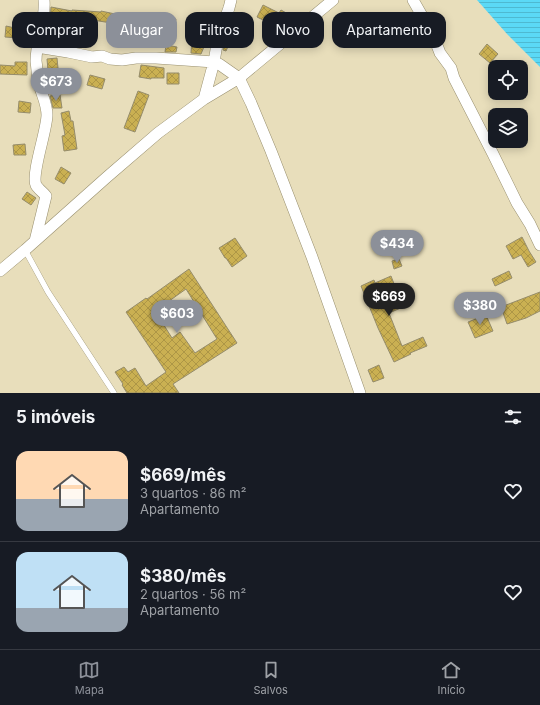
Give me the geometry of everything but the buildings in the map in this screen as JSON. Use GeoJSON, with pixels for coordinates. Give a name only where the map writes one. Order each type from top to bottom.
{"type":"FeatureCollection","features":[{"type":"Feature","properties":{"kind":"street"},"geometry":{"type":"LineString","coordinates":[[44,0],[44,12]]}},
{"type":"Feature","properties":{"kind":"street"},"geometry":{"type":"LineString","coordinates":[[204,99],[214,62],[218,38],[231,0]]}},
{"type":"Feature","properties":{"kind":"street"},"geometry":{"type":"LineString","coordinates":[[0,271],[158,133],[204,99],[238,78],[332,0]]}},
{"type":"Feature","properties":{"kind":"street"},"geometry":{"type":"LineString","coordinates":[[413,0],[433,35],[440,53],[451,68],[454,78],[466,102],[540,245]]}},
{"type":"Feature","properties":{"kind":"street"},"geometry":{"type":"LineString","coordinates":[[35,241],[46,196],[36,184],[35,179],[36,167],[47,116],[46,105],[38,80],[36,59],[37,48]]}},
{"type":"Feature","properties":{"kind":"street"},"geometry":{"type":"LineString","coordinates":[[43,48],[92,57],[102,56],[110,59],[122,60],[156,58],[214,62],[238,78],[251,103],[271,151],[309,250],[360,393]]}},
{"type":"Feature","properties":{"kind":"lane"},"geometry":{"type":"LineString","coordinates":[[25,250],[48,292],[114,393]]}},
{"type":"Feature","properties":{"kind":"water"},"geometry":{"type":"Polygon","coordinates":[[[477,0],[540,0],[540,67],[507,34],[477,0]]]}}]}
